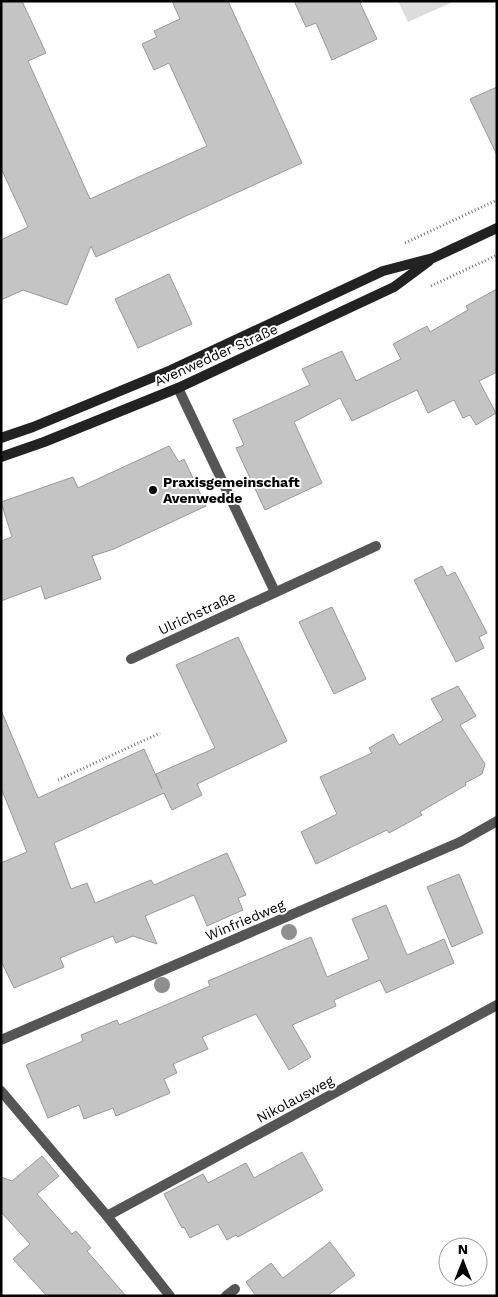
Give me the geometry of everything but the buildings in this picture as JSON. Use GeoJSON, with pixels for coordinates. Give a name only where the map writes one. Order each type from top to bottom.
{"type":"FeatureCollection","features":[{"type":"Feature","properties":{"kind":"main road","name":"Avenwedder Straße"},"geometry":{"type":"LineString","coordinates":[[1,438],[33,427],[171,370],[383,271],[433,258],[497,228]]}},
{"type":"Feature","properties":{"kind":"main road","name":"Avenwedder Straße"},"geometry":{"type":"LineString","coordinates":[[1,457],[44,442],[178,388],[394,287],[433,258]]}},
{"type":"Feature","properties":{"kind":"street"},"geometry":{"type":"LineString","coordinates":[[178,388],[275,592]]}},
{"type":"Feature","properties":{"kind":"street","name":"Ulrichstraße"},"geometry":{"type":"LineString","coordinates":[[131,659],[376,546]]}},
{"type":"Feature","properties":{"kind":"street","name":"Winfriedweg"},"geometry":{"type":"LineString","coordinates":[[1,1040],[460,842],[497,821]]}},
{"type":"Feature","properties":{"kind":"street","name":"Nikolausweg"},"geometry":{"type":"LineString","coordinates":[[107,1216],[497,1005]]}},
{"type":"Feature","properties":{"kind":"street"},"geometry":{"type":"LineString","coordinates":[[1,1091],[107,1216],[170,1296]]}},
{"type":"Feature","properties":{"kind":"street"},"geometry":{"type":"LineString","coordinates":[[226,1296],[235,1289]]}},
{"type":"Feature","properties":{"kind":"path"},"geometry":{"type":"LineString","coordinates":[[58,780],[160,734]]}},
{"type":"Feature","properties":{"kind":"shaded area"},"geometry":{"type":"Polygon","coordinates":[[[398,1],[455,1],[408,22],[398,1]]]}},
{"type":"Feature","properties":{"kind":"place","name":"Praxisgemeinschaft Avenwedde"},"geometry":{"type":"Point","coordinates":[153,490]}}]}
